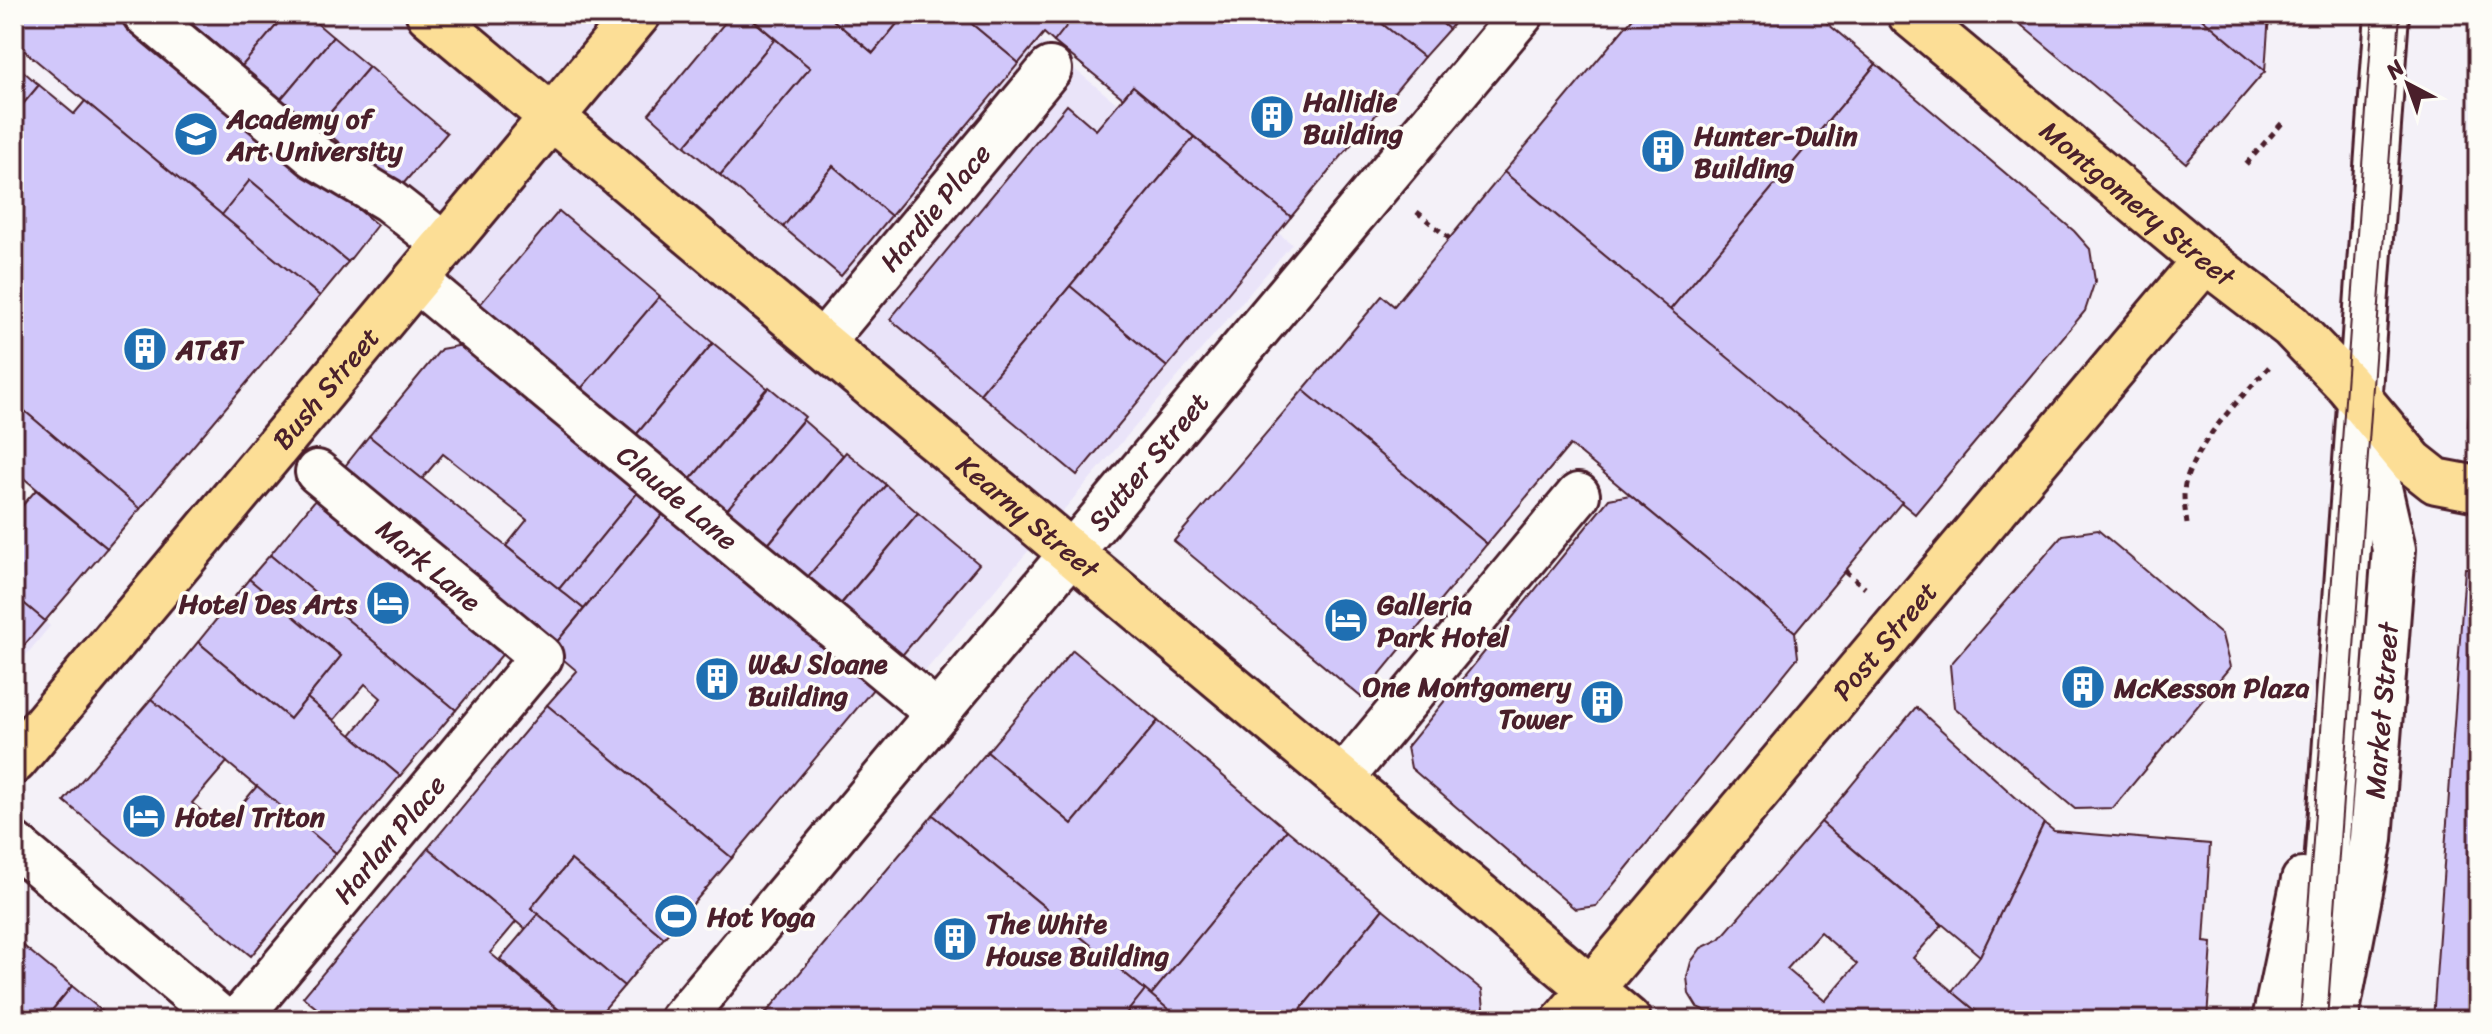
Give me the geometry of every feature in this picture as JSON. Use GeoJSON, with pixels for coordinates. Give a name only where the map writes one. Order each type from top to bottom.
{"type":"FeatureCollection","features":[{"type":"Feature","properties":{"kind":"main road","name":"Kearny Street"},"geometry":{"type":"LineString","coordinates":[[429,14],[1341,780],[1578,1004],[1628,1020]]}},
{"type":"Feature","properties":{"kind":"main road","name":"Bush Street"},"geometry":{"type":"LineString","coordinates":[[14,761],[638,14]]}},
{"type":"Feature","properties":{"kind":"main road","name":"Montgomery Street"},"geometry":{"type":"LineString","coordinates":[[1910,14],[2205,260],[2291,326],[2396,445],[2436,481],[2478,489]]}},
{"type":"Feature","properties":{"kind":"main road","name":"Post Street"},"geometry":{"type":"LineString","coordinates":[[1578,1004],[2205,260]]}},
{"type":"Feature","properties":{"kind":"street"},"geometry":{"type":"LineString","coordinates":[[144,14],[314,156],[388,200],[444,244]]}},
{"type":"Feature","properties":{"kind":"street","name":"Sutter Street"},"geometry":{"type":"LineString","coordinates":[[681,1020],[1522,14]]}},
{"type":"Feature","properties":{"kind":"street","name":"Market Street"},"geometry":{"type":"LineString","coordinates":[[2315,1020],[2387,14]]}},
{"type":"Feature","properties":{"kind":"street","name":"Hardie Place"},"geometry":{"type":"LineString","coordinates":[[821,344],[1050,69]]}},
{"type":"Feature","properties":{"kind":"street","name":"Claude Lane"},"geometry":{"type":"LineString","coordinates":[[416,280],[937,713]]}},
{"type":"Feature","properties":{"kind":"street","name":"Market Street"},"geometry":{"type":"LineString","coordinates":[[2336,1020],[2371,839],[2394,549],[2359,400]]}},
{"type":"Feature","properties":{"kind":"street","name":"Mark Lane"},"geometry":{"type":"LineString","coordinates":[[317,472],[541,657]]}},
{"type":"Feature","properties":{"kind":"street"},"geometry":{"type":"LineString","coordinates":[[1341,780],[1578,495]]}},
{"type":"Feature","properties":{"kind":"street","name":"Harlan Place"},"geometry":{"type":"LineString","coordinates":[[238,1020],[541,657]]}},
{"type":"Feature","properties":{"kind":"street","name":"Market Street"},"geometry":{"type":"LineString","coordinates":[[2274,1020],[2337,710]]}},
{"type":"Feature","properties":{"kind":"street"},"geometry":{"type":"LineString","coordinates":[[14,844],[223,1020]]}},
{"type":"Feature","properties":{"kind":"path"},"geometry":{"type":"LineString","coordinates":[[2246,164],[2283,122]]}},
{"type":"Feature","properties":{"kind":"path"},"geometry":{"type":"LineString","coordinates":[[1417,212],[1450,239]]}},
{"type":"Feature","properties":{"kind":"path"},"geometry":{"type":"LineString","coordinates":[[2187,524],[2183,501],[2186,480],[2201,450],[2270,366]]}},
{"type":"Feature","properties":{"kind":"path"},"geometry":{"type":"LineString","coordinates":[[1845,571],[1865,588]]}},
{"type":"Feature","properties":{"kind":"shaded area"},"geometry":{"type":"Polygon","coordinates":[[[174,14],[1006,14],[1292,244],[920,677],[450,282],[452,279],[174,14]]]}},
{"type":"Feature","properties":{"kind":"shaded area"},"geometry":{"type":"Polygon","coordinates":[[[14,596],[50,626],[14,670],[14,596]]]}},
{"type":"Feature","properties":{"kind":"building","name":"Academy of Art University"},"geometry":{"type":"Polygon","coordinates":[[[14,14],[127,14],[377,225],[348,262],[250,180],[222,215],[14,42],[14,14]]]}},
{"type":"Feature","properties":{"kind":"building"},"geometry":{"type":"Polygon","coordinates":[[[192,14],[286,14],[242,66],[187,20],[192,14]]]}},
{"type":"Feature","properties":{"kind":"building"},"geometry":{"type":"Polygon","coordinates":[[[286,14],[306,14],[333,37],[270,112],[231,79],[286,14]]]}},
{"type":"Feature","properties":{"kind":"building"},"geometry":{"type":"Polygon","coordinates":[[[732,14],[746,14],[775,39],[685,146],[649,114],[732,14]]]}},
{"type":"Feature","properties":{"kind":"building"},"geometry":{"type":"Polygon","coordinates":[[[746,14],[826,14],[873,53],[905,14],[960,14],[1019,63],[891,216],[833,166],[783,227],[720,175],[810,68],[746,14]]]}},
{"type":"Feature","properties":{"kind":"building"},"geometry":{"type":"Polygon","coordinates":[[[826,14],[905,14],[873,53],[826,14]]]}},
{"type":"Feature","properties":{"kind":"building"},"geometry":{"type":"Polygon","coordinates":[[[960,14],[1076,14],[1054,42],[1044,33],[1019,63],[960,14]]]}},
{"type":"Feature","properties":{"kind":"building","name":"Hallidie Building"},"geometry":{"type":"Polygon","coordinates":[[[1076,14],[1370,14],[1424,57],[1291,217],[1133,86],[1123,98],[1054,42],[1076,14]]]}},
{"type":"Feature","properties":{"kind":"building"},"geometry":{"type":"Polygon","coordinates":[[[1370,14],[1431,14],[1449,29],[1424,57],[1370,14]]]}},
{"type":"Feature","properties":{"kind":"building"},"geometry":{"type":"Polygon","coordinates":[[[1431,14],[1461,14],[1449,29],[1431,14]]]}},
{"type":"Feature","properties":{"kind":"building","name":"Hunter-Dulin Building"},"geometry":{"type":"Polygon","coordinates":[[[1636,14],[1816,14],[1876,64],[1670,310],[1504,172],[1636,14]]]}},
{"type":"Feature","properties":{"kind":"building"},"geometry":{"type":"Polygon","coordinates":[[[2008,14],[2197,14],[2265,71],[2186,163],[2008,14]]]}},
{"type":"Feature","properties":{"kind":"building"},"geometry":{"type":"Polygon","coordinates":[[[2197,14],[2269,14],[2265,71],[2197,14]]]}},
{"type":"Feature","properties":{"kind":"building"},"geometry":{"type":"Polygon","coordinates":[[[333,37],[369,67],[305,142],[270,112],[333,37]]]}},
{"type":"Feature","properties":{"kind":"building"},"geometry":{"type":"Polygon","coordinates":[[[775,39],[810,68],[720,175],[685,146],[775,39]]]}},
{"type":"Feature","properties":{"kind":"building"},"geometry":{"type":"Polygon","coordinates":[[[14,63],[39,85],[14,115],[14,63]]]}},
{"type":"Feature","properties":{"kind":"building"},"geometry":{"type":"Polygon","coordinates":[[[1876,64],[2074,231],[2090,249],[2095,281],[2085,311],[1915,514],[1670,310],[1876,64]]]}},
{"type":"Feature","properties":{"kind":"building"},"geometry":{"type":"Polygon","coordinates":[[[369,67],[447,133],[397,191],[319,126],[369,67]]]}},
{"type":"Feature","properties":{"kind":"building","name":"AT&T"},"geometry":{"type":"Polygon","coordinates":[[[39,85],[74,114],[85,101],[320,296],[140,509],[14,402],[14,115],[39,85]]]}},
{"type":"Feature","properties":{"kind":"building"},"geometry":{"type":"Polygon","coordinates":[[[1133,86],[1194,137],[980,394],[890,319],[1067,105],[1096,130],[1133,86]]]}},
{"type":"Feature","properties":{"kind":"building"},"geometry":{"type":"Polygon","coordinates":[[[1194,137],[1291,217],[1167,367],[1070,286],[1194,137]]]}},
{"type":"Feature","properties":{"kind":"building"},"geometry":{"type":"Polygon","coordinates":[[[833,166],[891,216],[841,276],[783,227],[833,166]]]}},
{"type":"Feature","properties":{"kind":"building"},"geometry":{"type":"Polygon","coordinates":[[[1504,172],[1902,502],[1795,632],[1570,445],[1487,544],[1303,390],[1382,296],[1394,306],[1504,172]]]}},
{"type":"Feature","properties":{"kind":"building"},"geometry":{"type":"Polygon","coordinates":[[[250,180],[348,262],[320,296],[222,215],[250,180]]]}},
{"type":"Feature","properties":{"kind":"building"},"geometry":{"type":"Polygon","coordinates":[[[559,211],[660,296],[578,393],[477,308],[559,211]]]}},
{"type":"Feature","properties":{"kind":"building"},"geometry":{"type":"Polygon","coordinates":[[[1070,286],[1167,367],[1077,475],[980,394],[1070,286]]]}},
{"type":"Feature","properties":{"kind":"building"},"geometry":{"type":"Polygon","coordinates":[[[659,297],[713,343],[635,436],[580,390],[659,297]]]}},
{"type":"Feature","properties":{"kind":"building"},"geometry":{"type":"Polygon","coordinates":[[[2477,316],[2478,426],[2468,426],[2477,316]]]}},
{"type":"Feature","properties":{"kind":"building"},"geometry":{"type":"Polygon","coordinates":[[[713,343],[767,388],[690,480],[636,435],[713,343]]]}},
{"type":"Feature","properties":{"kind":"building"},"geometry":{"type":"Polygon","coordinates":[[[463,345],[638,492],[559,589],[506,546],[527,520],[443,454],[422,479],[369,436],[441,349],[463,345]]]}},
{"type":"Feature","properties":{"kind":"building"},"geometry":{"type":"Polygon","coordinates":[[[769,387],[805,417],[726,511],[690,480],[769,387]]]}},
{"type":"Feature","properties":{"kind":"building","name":"Galleria Park Hotel"},"geometry":{"type":"Polygon","coordinates":[[[1303,390],[1487,544],[1361,697],[1174,541],[1303,390]]]}},
{"type":"Feature","properties":{"kind":"building"},"geometry":{"type":"Polygon","coordinates":[[[14,402],[140,509],[107,548],[14,470],[14,402]]]}},
{"type":"Feature","properties":{"kind":"building"},"geometry":{"type":"Polygon","coordinates":[[[803,420],[843,455],[765,548],[724,513],[803,420]]]}},
{"type":"Feature","properties":{"kind":"building"},"geometry":{"type":"Polygon","coordinates":[[[369,436],[584,609],[552,648],[338,475],[369,436]]]}},
{"type":"Feature","properties":{"kind":"building"},"geometry":{"type":"Polygon","coordinates":[[[846,452],[886,485],[806,579],[767,546],[846,452]]]}},
{"type":"Feature","properties":{"kind":"building"},"geometry":{"type":"Polygon","coordinates":[[[886,485],[918,513],[839,606],[806,579],[886,485]]]}},
{"type":"Feature","properties":{"kind":"building"},"geometry":{"type":"Polygon","coordinates":[[[36,490],[107,548],[45,621],[14,595],[14,499],[22,506],[36,490]]]}},
{"type":"Feature","properties":{"kind":"building"},"geometry":{"type":"Polygon","coordinates":[[[638,492],[664,513],[584,609],[559,589],[638,492]]]}},
{"type":"Feature","properties":{"kind":"building","name":"Hotel Des Arts"},"geometry":{"type":"Polygon","coordinates":[[[320,494],[506,650],[456,710],[270,555],[320,494]]]}},
{"type":"Feature","properties":{"kind":"building","name":"One Montgomery Tower"},"geometry":{"type":"Polygon","coordinates":[[[1630,495],[1795,632],[1798,657],[1596,906],[1575,909],[1411,768],[1407,747],[1609,499],[1630,495]]]}},
{"type":"Feature","properties":{"kind":"building","name":"W&J Sloane Building"},"geometry":{"type":"Polygon","coordinates":[[[664,513],[874,688],[732,858],[547,705],[577,671],[551,649],[664,513]]]}},
{"type":"Feature","properties":{"kind":"building"},"geometry":{"type":"Polygon","coordinates":[[[918,513],[979,564],[898,660],[837,609],[918,513]]]}},
{"type":"Feature","properties":{"kind":"building","name":"McKesson Plaza"},"geometry":{"type":"Polygon","coordinates":[[[2098,530],[2222,635],[2230,667],[2113,808],[2075,809],[1954,707],[1950,665],[2063,535],[2098,530]]]}},
{"type":"Feature","properties":{"kind":"building"},"geometry":{"type":"Polygon","coordinates":[[[270,555],[456,710],[400,776],[351,735],[381,698],[365,684],[334,720],[307,698],[341,656],[249,579],[270,555]]]}},
{"type":"Feature","properties":{"kind":"building"},"geometry":{"type":"Polygon","coordinates":[[[2465,568],[2478,568],[2478,1020],[2433,1020],[2465,568]]]}},
{"type":"Feature","properties":{"kind":"building"},"geometry":{"type":"Polygon","coordinates":[[[249,579],[341,656],[290,719],[198,642],[249,579]]]}},
{"type":"Feature","properties":{"kind":"building"},"geometry":{"type":"Polygon","coordinates":[[[14,595],[45,621],[14,657],[14,595]]]}},
{"type":"Feature","properties":{"kind":"building"},"geometry":{"type":"Polygon","coordinates":[[[198,642],[290,719],[307,698],[400,776],[336,853],[151,699],[198,642]]]}},
{"type":"Feature","properties":{"kind":"building"},"geometry":{"type":"Polygon","coordinates":[[[1073,650],[1158,721],[1072,824],[987,752],[1073,650]]]}},
{"type":"Feature","properties":{"kind":"building","name":"Hotel Triton"},"geometry":{"type":"Polygon","coordinates":[[[151,699],[227,762],[192,803],[222,828],[257,786],[336,853],[251,956],[64,801],[151,699]]]}},
{"type":"Feature","properties":{"kind":"building"},"geometry":{"type":"Polygon","coordinates":[[[547,705],[732,858],[664,938],[571,860],[531,908],[538,914],[525,929],[428,848],[547,705]]]}},
{"type":"Feature","properties":{"kind":"building"},"geometry":{"type":"Polygon","coordinates":[[[1916,707],[2044,823],[1980,956],[1821,822],[1916,707]]]}},
{"type":"Feature","properties":{"kind":"building"},"geometry":{"type":"Polygon","coordinates":[[[1158,721],[1287,830],[1151,995],[933,815],[987,752],[1072,824],[1158,721]]]}},
{"type":"Feature","properties":{"kind":"building","name":"The White House Building"},"geometry":{"type":"Polygon","coordinates":[[[933,815],[1145,990],[1121,1020],[760,1020],[933,815]]]}},
{"type":"Feature","properties":{"kind":"building"},"geometry":{"type":"Polygon","coordinates":[[[1821,822],[1942,925],[1913,958],[1977,1012],[1970,1020],[1724,1020],[1697,1007],[1689,994],[1687,977],[1691,962],[1701,948],[1720,939],[1821,822]],[[1820,932],[1787,969],[1825,1001],[1857,964],[1820,932]]]}},
{"type":"Feature","properties":{"kind":"building"},"geometry":{"type":"Polygon","coordinates":[[[2044,823],[2054,831],[2210,844],[2204,942],[2212,943],[2207,1020],[1987,1020],[1952,991],[1980,956],[2044,823]]]}},
{"type":"Feature","properties":{"kind":"building"},"geometry":{"type":"Polygon","coordinates":[[[1287,830],[1383,909],[1292,1020],[1181,1020],[1151,995],[1287,830]]]}},
{"type":"Feature","properties":{"kind":"building"},"geometry":{"type":"Polygon","coordinates":[[[428,848],[516,922],[490,953],[570,1020],[331,1020],[303,997],[428,848]]]}},
{"type":"Feature","properties":{"kind":"building"},"geometry":{"type":"Polygon","coordinates":[[[571,860],[664,938],[624,986],[531,908],[571,860]]]}},
{"type":"Feature","properties":{"kind":"building"},"geometry":{"type":"Polygon","coordinates":[[[1383,909],[1482,990],[1484,1008],[1474,1020],[1292,1020],[1383,909]]]}},
{"type":"Feature","properties":{"kind":"building"},"geometry":{"type":"Polygon","coordinates":[[[538,914],[624,986],[595,1020],[571,1020],[500,959],[538,914]]]}},
{"type":"Feature","properties":{"kind":"building"},"geometry":{"type":"Polygon","coordinates":[[[14,938],[72,986],[44,1020],[14,1020],[14,938]]]}},
{"type":"Feature","properties":{"kind":"building"},"geometry":{"type":"Polygon","coordinates":[[[72,986],[113,1020],[44,1020],[72,986]]]}},
{"type":"Feature","properties":{"kind":"building"},"geometry":{"type":"Polygon","coordinates":[[[1145,990],[1181,1020],[1121,1020],[1145,990]]]}},
{"type":"Feature","properties":{"kind":"building"},"geometry":{"type":"Polygon","coordinates":[[[1977,1012],[1987,1020],[1970,1020],[1977,1012]]]}},
{"type":"Feature","properties":{"kind":"tram line"},"geometry":{"type":"LineString","coordinates":[[2300,1020],[2373,14]]}},
{"type":"Feature","properties":{"kind":"tram line"},"geometry":{"type":"LineString","coordinates":[[2327,1020],[2400,14]]}},
{"type":"Feature","properties":{"kind":"place","name":"Hallidie Building"},"geometry":{"type":"Point","coordinates":[1272,117]}},
{"type":"Feature","properties":{"kind":"place","name":"Academy of Art University"},"geometry":{"type":"Point","coordinates":[196,134]}},
{"type":"Feature","properties":{"kind":"place","name":"Hunter-Dulin Building"},"geometry":{"type":"Point","coordinates":[1663,151]}},
{"type":"Feature","properties":{"kind":"place","name":"AT&T"},"geometry":{"type":"Point","coordinates":[145,349]}},
{"type":"Feature","properties":{"kind":"place","name":"Hotel Des Arts"},"geometry":{"type":"Point","coordinates":[388,603]}},
{"type":"Feature","properties":{"kind":"place","name":"Galleria Park Hotel"},"geometry":{"type":"Point","coordinates":[1346,620]}},
{"type":"Feature","properties":{"kind":"place","name":"W&J Sloane Building"},"geometry":{"type":"Point","coordinates":[717,679]}},
{"type":"Feature","properties":{"kind":"place","name":"McKesson Plaza"},"geometry":{"type":"Point","coordinates":[2083,687]}},
{"type":"Feature","properties":{"kind":"place","name":"One Montgomery Tower"},"geometry":{"type":"Point","coordinates":[1602,702]}},
{"type":"Feature","properties":{"kind":"place","name":"Hotel Triton"},"geometry":{"type":"Point","coordinates":[144,816]}},
{"type":"Feature","properties":{"kind":"place","name":"Hot Yoga"},"geometry":{"type":"Point","coordinates":[676,916]}},
{"type":"Feature","properties":{"kind":"place","name":"The White House Building"},"geometry":{"type":"Point","coordinates":[955,939]}}]}
